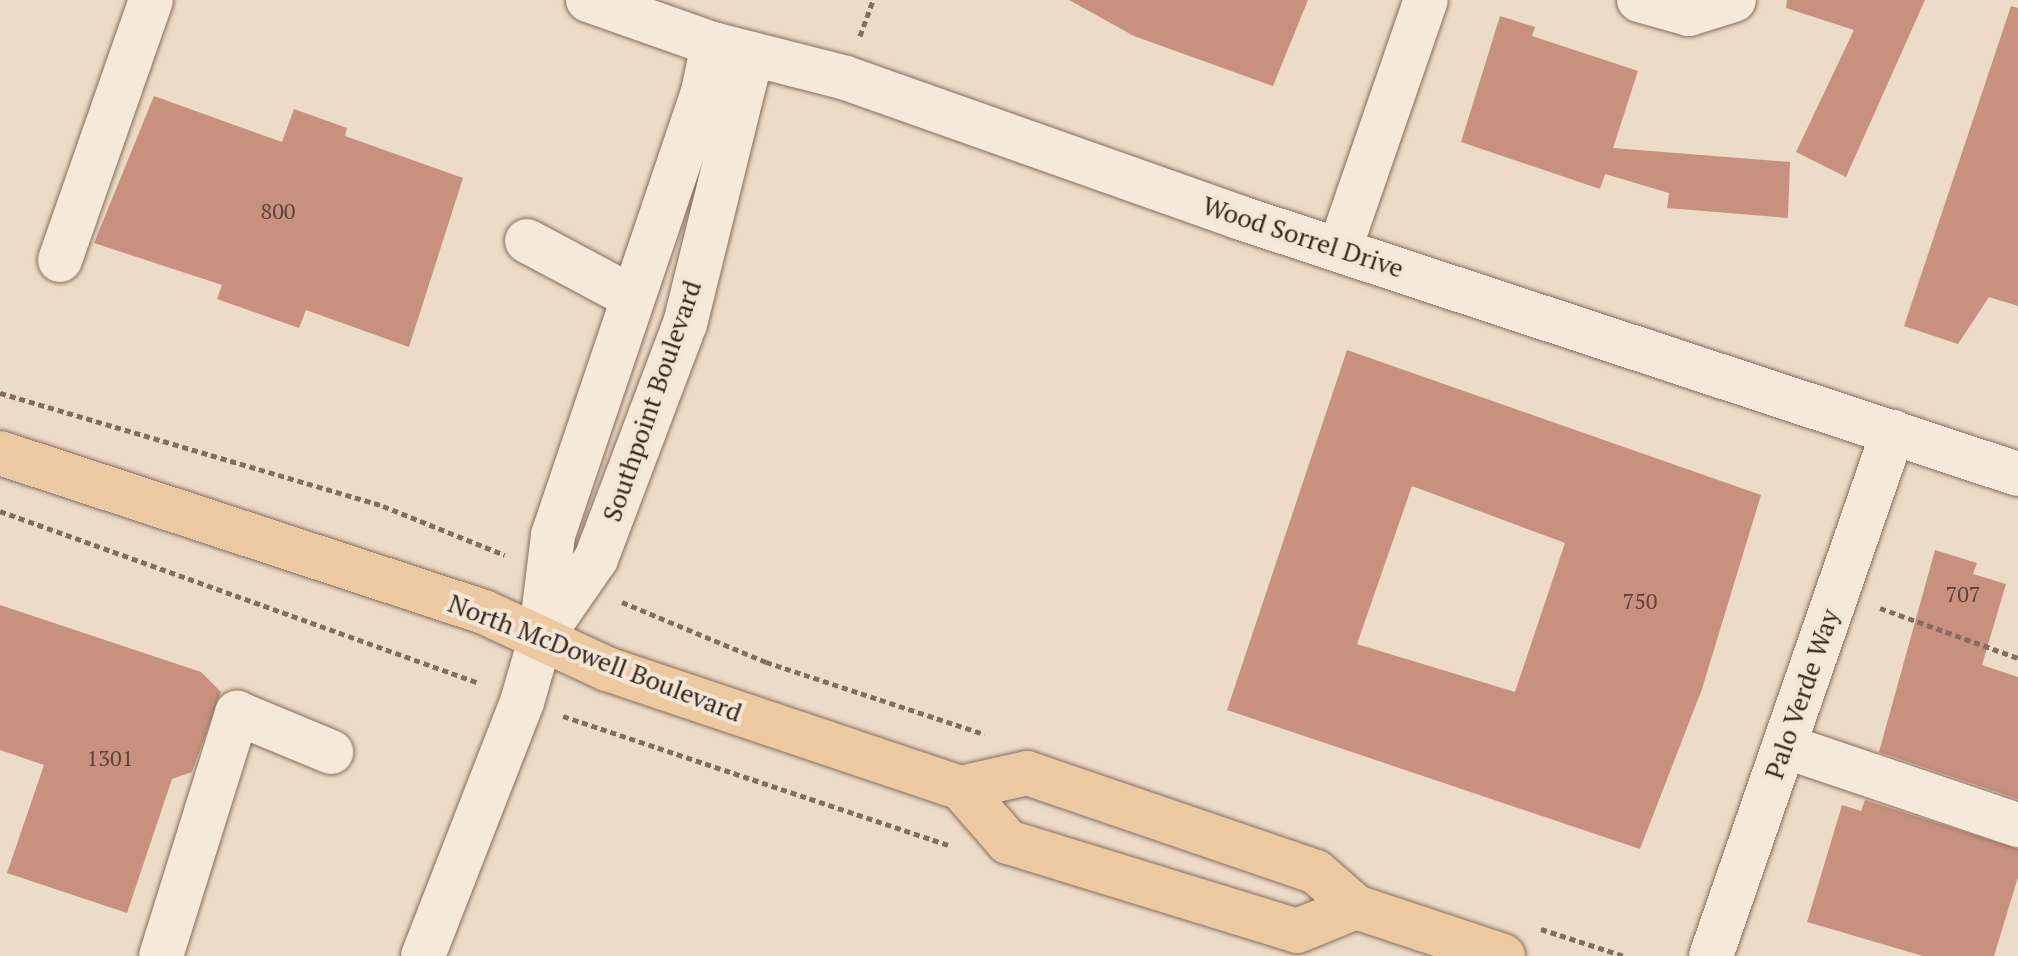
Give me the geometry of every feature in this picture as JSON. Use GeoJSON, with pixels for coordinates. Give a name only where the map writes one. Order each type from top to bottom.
{"type":"FeatureCollection","features":[{"type":"Feature","properties":{"kind":"main road","name":"North McDowell Boulevard"},"geometry":{"type":"LineString","coordinates":[[0,453],[484,612],[540,640],[961,788],[1008,842],[1297,931],[1356,907]]}},
{"type":"Feature","properties":{"kind":"main road"},"geometry":{"type":"LineString","coordinates":[[961,788],[1027,773],[1316,872],[1356,907],[1503,956]]}},
{"type":"Feature","properties":{"kind":"street"},"geometry":{"type":"LineString","coordinates":[[60,260],[151,0]]}},
{"type":"Feature","properties":{"kind":"street","name":"Wood Sorrel Drive"},"geometry":{"type":"LineString","coordinates":[[588,0],[732,49],[846,78],[1340,248],[2018,474]]}},
{"type":"Feature","properties":{"kind":"street"},"geometry":{"type":"LineString","coordinates":[[1340,248],[1426,0]]}},
{"type":"Feature","properties":{"kind":"street"},"geometry":{"type":"LineString","coordinates":[[1639,0],[1689,14],[1734,0]]}},
{"type":"Feature","properties":{"kind":"street","name":"Southpoint Boulevard"},"geometry":{"type":"LineString","coordinates":[[423,956],[522,702],[540,640],[564,577],[553,535],[632,297],[703,92],[732,49]]}},
{"type":"Feature","properties":{"kind":"street","name":"Southpoint Boulevard"},"geometry":{"type":"LineString","coordinates":[[564,577],[596,559],[685,324],[732,49]]}},
{"type":"Feature","properties":{"kind":"street"},"geometry":{"type":"LineString","coordinates":[[527,241],[632,297]]}},
{"type":"Feature","properties":{"kind":"street","name":"Palo Verde Way"},"geometry":{"type":"LineString","coordinates":[[1711,956],[1893,432]]}},
{"type":"Feature","properties":{"kind":"street"},"geometry":{"type":"LineString","coordinates":[[161,956],[237,713],[331,752]]}},
{"type":"Feature","properties":{"kind":"street"},"geometry":{"type":"LineString","coordinates":[[1784,746],[2018,825]]}},
{"type":"Feature","properties":{"kind":"path"},"geometry":{"type":"LineString","coordinates":[[0,393],[383,506],[626,604]]}},
{"type":"Feature","properties":{"kind":"path"},"geometry":{"type":"LineString","coordinates":[[0,511],[522,702],[924,837]]}},
{"type":"Feature","properties":{"kind":"path"},"geometry":{"type":"LineString","coordinates":[[1879,608],[2018,658]]}},
{"type":"Feature","properties":{"kind":"path"},"geometry":{"type":"LineString","coordinates":[[1612,952],[1624,956]]}},
{"type":"Feature","properties":{"kind":"building"},"geometry":{"type":"Polygon","coordinates":[[[1069,0],[1308,0],[1273,86],[1134,36],[1069,0]]]}},
{"type":"Feature","properties":{"kind":"building"},"geometry":{"type":"Polygon","coordinates":[[[1787,0],[1925,0],[1846,177],[1796,152],[1854,30],[1786,8],[1787,0]]]}},
{"type":"Feature","properties":{"kind":"building"},"geometry":{"type":"Polygon","coordinates":[[[2011,6],[2018,8],[2018,306],[1989,297],[1958,344],[1904,326],[2011,6]]]}},
{"type":"Feature","properties":{"kind":"building"},"geometry":{"type":"Polygon","coordinates":[[[1500,16],[1535,27],[1532,36],[1638,71],[1613,148],[1790,162],[1788,218],[1667,208],[1669,193],[1605,174],[1600,189],[1461,142],[1500,16]]]}},
{"type":"Feature","properties":{"kind":"building"},"geometry":{"type":"Polygon","coordinates":[[[154,96],[282,142],[294,109],[347,128],[345,136],[463,178],[409,347],[306,310],[299,328],[217,299],[222,285],[94,243],[154,96]]]}},
{"type":"Feature","properties":{"kind":"building"},"geometry":{"type":"Polygon","coordinates":[[[1347,350],[1761,495],[1702,689],[1640,849],[1227,710],[1347,350]],[[1412,486],[1357,644],[1515,692],[1565,543],[1412,486]]]}},
{"type":"Feature","properties":{"kind":"building"},"geometry":{"type":"Polygon","coordinates":[[[1935,550],[1977,563],[1973,574],[2006,584],[1982,665],[2018,677],[2018,799],[1879,752],[1935,550]]]}},
{"type":"Feature","properties":{"kind":"building"},"geometry":{"type":"Polygon","coordinates":[[[0,605],[201,672],[221,692],[192,772],[172,779],[127,913],[7,873],[44,765],[0,750],[0,605]]]}},
{"type":"Feature","properties":{"kind":"building"},"geometry":{"type":"Polygon","coordinates":[[[1865,800],[2018,849],[2018,877],[1994,956],[1923,956],[1807,922],[1842,805],[1861,811],[1865,800]]]}}]}
